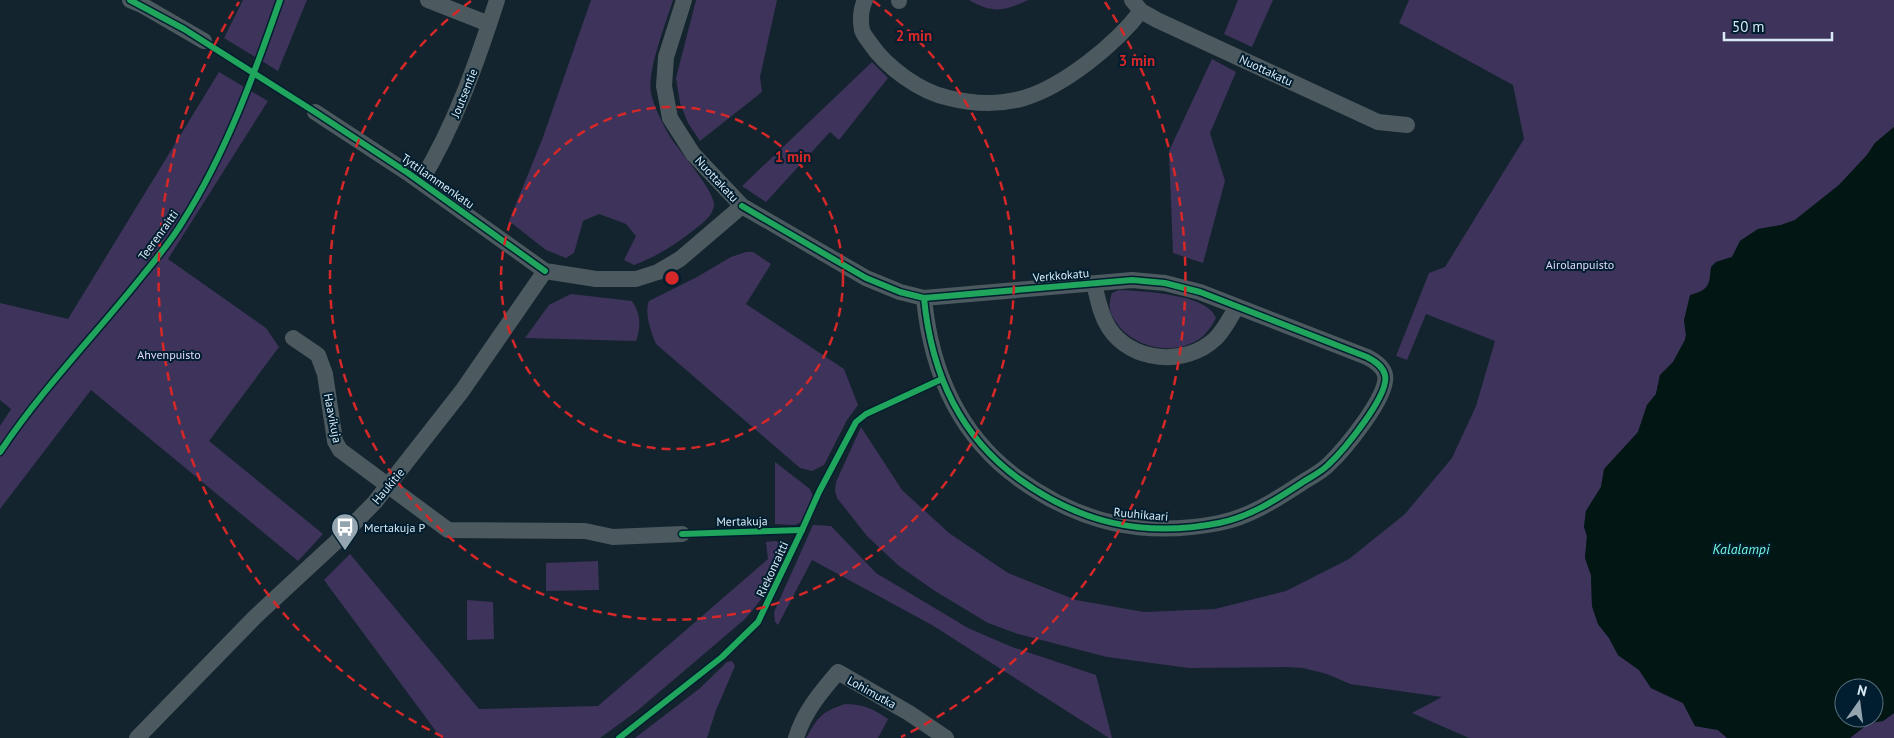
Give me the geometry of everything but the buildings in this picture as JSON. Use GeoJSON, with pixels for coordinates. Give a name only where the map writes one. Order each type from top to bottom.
{"type":"FeatureCollection","features":[{"type":"Feature","properties":{"kind":"street"},"geometry":{"type":"LineString","coordinates":[[428,0],[489,24]]}},
{"type":"Feature","properties":{"kind":"street","name":"Joutsentie"},"geometry":{"type":"LineString","coordinates":[[420,181],[454,119],[478,60],[497,0]]}},
{"type":"Feature","properties":{"kind":"street","name":"Nuottakatu"},"geometry":{"type":"LineString","coordinates":[[545,271],[596,279],[636,279],[648,276],[680,259],[742,206],[694,154],[670,118],[664,86],[666,57],[684,0]]}},
{"type":"Feature","properties":{"kind":"street"},"geometry":{"type":"LineString","coordinates":[[865,0],[861,17],[862,31],[885,62],[912,83],[947,98],[977,103],[1002,103],[1024,98],[1053,86],[1092,59],[1128,27],[1136,5]]}},
{"type":"Feature","properties":{"kind":"street"},"geometry":{"type":"LineString","coordinates":[[139,2],[204,41]]}},
{"type":"Feature","properties":{"kind":"street","name":"Nuottakatu"},"geometry":{"type":"LineString","coordinates":[[1136,5],[1157,20],[1378,122],[1407,125]]}},
{"type":"Feature","properties":{"kind":"street","name":"Tyttilammenkatu"},"geometry":{"type":"LineString","coordinates":[[315,112],[420,181],[545,271]]}},
{"type":"Feature","properties":{"kind":"street","name":"Verkkokatu"},"geometry":{"type":"LineString","coordinates":[[742,206],[866,278],[900,292],[924,298],[1132,280],[1166,283],[1200,292],[1368,357],[1379,364],[1385,374]]}},
{"type":"Feature","properties":{"kind":"street","name":"Haukitie"},"geometry":{"type":"LineString","coordinates":[[137,738],[248,624],[350,529],[389,486],[462,391],[545,271]]}},
{"type":"Feature","properties":{"kind":"street","name":"Verkkokatu"},"geometry":{"type":"LineString","coordinates":[[1094,284],[1102,315],[1110,329],[1127,345],[1147,355],[1172,358],[1196,351],[1215,339],[1237,307]]}},
{"type":"Feature","properties":{"kind":"street","name":"Ruuhikaari"},"geometry":{"type":"LineString","coordinates":[[924,298],[927,330],[937,365],[952,403],[976,438],[1007,470],[1042,495],[1074,512],[1109,523],[1143,528],[1181,529],[1220,523],[1266,506],[1328,465],[1382,396],[1386,385],[1385,374]]}},
{"type":"Feature","properties":{"kind":"street","name":"Haavikuja"},"geometry":{"type":"LineString","coordinates":[[293,338],[318,355],[325,374],[334,441],[340,450],[389,486]]}},
{"type":"Feature","properties":{"kind":"street"},"geometry":{"type":"LineString","coordinates":[[389,486],[448,530],[585,531],[613,537],[682,534]]}},
{"type":"Feature","properties":{"kind":"street","name":"Lohimutka"},"geometry":{"type":"LineString","coordinates":[[796,738],[804,716],[814,700],[838,672],[909,713],[946,738]]}},
{"type":"Feature","properties":{"kind":"green space"},"geometry":{"type":"Polygon","coordinates":[[[243,0],[307,0],[278,71],[224,38],[243,0]]]}},
{"type":"Feature","properties":{"kind":"green space"},"geometry":{"type":"Polygon","coordinates":[[[591,0],[673,0],[654,60],[651,93],[656,109],[669,135],[709,190],[714,205],[708,217],[683,238],[656,255],[634,265],[624,260],[636,236],[626,224],[599,214],[583,221],[574,253],[566,258],[546,250],[509,221],[542,140],[591,0]]]}},
{"type":"Feature","properties":{"kind":"green space"},"geometry":{"type":"Polygon","coordinates":[[[696,0],[777,0],[760,77],[762,92],[700,141],[688,123],[680,103],[676,78],[696,0]]]}},
{"type":"Feature","properties":{"kind":"green space"},"geometry":{"type":"Polygon","coordinates":[[[969,0],[1028,0],[1006,9],[992,9],[969,0]]]}},
{"type":"Feature","properties":{"kind":"green space"},"geometry":{"type":"Polygon","coordinates":[[[1238,0],[1273,0],[1252,47],[1224,34],[1238,0]]]}},
{"type":"Feature","properties":{"kind":"green space","name":"Airolanpuisto"},"geometry":{"type":"Polygon","coordinates":[[[1409,0],[1894,0],[1894,127],[1875,143],[1867,155],[1839,185],[1795,220],[1781,225],[1758,229],[1740,241],[1732,257],[1716,262],[1711,267],[1710,283],[1684,320],[1685,340],[1673,362],[1660,375],[1656,394],[1647,405],[1638,432],[1605,469],[1601,487],[1586,511],[1584,527],[1587,536],[1585,558],[1591,575],[1592,606],[1598,624],[1609,638],[1618,655],[1639,670],[1651,688],[1683,703],[1695,726],[1718,730],[1727,738],[1469,738],[1412,713],[1442,697],[1350,684],[1327,674],[1303,668],[1189,668],[1107,657],[1018,634],[988,623],[935,591],[899,566],[867,536],[837,498],[835,491],[836,482],[861,427],[902,490],[949,533],[1008,573],[1076,600],[1144,612],[1215,609],[1286,591],[1349,559],[1405,514],[1452,458],[1476,406],[1495,341],[1426,314],[1407,360],[1396,356],[1429,273],[1445,267],[1524,139],[1513,85],[1399,23],[1409,0]]]}},
{"type":"Feature","properties":{"kind":"green space"},"geometry":{"type":"Polygon","coordinates":[[[1212,59],[1236,72],[1210,133],[1225,181],[1203,263],[1173,253],[1169,151],[1212,59]]]}},
{"type":"Feature","properties":{"kind":"green space"},"geometry":{"type":"Polygon","coordinates":[[[872,62],[888,78],[839,140],[830,132],[766,202],[742,186],[872,62]]]}},
{"type":"Feature","properties":{"kind":"green space","name":"Ahvenpuisto"},"geometry":{"type":"Polygon","coordinates":[[[219,72],[268,101],[168,259],[266,328],[279,347],[209,441],[323,534],[298,561],[91,390],[0,509],[0,426],[11,409],[0,400],[0,303],[68,319],[219,72]]]}},
{"type":"Feature","properties":{"kind":"green space"},"geometry":{"type":"Polygon","coordinates":[[[746,252],[753,252],[771,264],[746,304],[844,369],[858,405],[847,420],[824,465],[812,471],[800,468],[656,344],[650,328],[647,311],[649,301],[697,277],[731,257],[746,252]]]}},
{"type":"Feature","properties":{"kind":"green space"},"geometry":{"type":"Polygon","coordinates":[[[1119,290],[1143,291],[1188,299],[1210,310],[1216,318],[1204,335],[1192,343],[1168,348],[1144,344],[1133,339],[1124,331],[1112,315],[1110,305],[1112,293],[1119,290]]]}},
{"type":"Feature","properties":{"kind":"green space"},"geometry":{"type":"Polygon","coordinates":[[[571,294],[632,301],[639,321],[636,341],[525,338],[549,305],[571,294]]]}},
{"type":"Feature","properties":{"kind":"green space"},"geometry":{"type":"Polygon","coordinates":[[[775,462],[810,489],[813,496],[802,522],[795,525],[775,524],[775,462]]]}},
{"type":"Feature","properties":{"kind":"green space"},"geometry":{"type":"Polygon","coordinates":[[[813,525],[831,526],[876,573],[968,628],[1012,647],[1096,675],[1112,738],[1109,738],[932,625],[812,560],[778,625],[775,622],[774,612],[813,525]]]}},
{"type":"Feature","properties":{"kind":"green space"},"geometry":{"type":"Polygon","coordinates":[[[776,541],[781,543],[783,551],[778,572],[765,594],[745,619],[637,711],[600,738],[441,738],[324,580],[350,554],[479,709],[598,706],[768,559],[766,542],[776,541]]]}},
{"type":"Feature","properties":{"kind":"green space"},"geometry":{"type":"Polygon","coordinates":[[[598,561],[599,590],[546,591],[546,563],[598,561]]]}},
{"type":"Feature","properties":{"kind":"green space"},"geometry":{"type":"Polygon","coordinates":[[[467,600],[493,602],[494,639],[467,640],[467,600]]]}},
{"type":"Feature","properties":{"kind":"green space"},"geometry":{"type":"Polygon","coordinates":[[[732,661],[735,666],[716,710],[707,738],[635,738],[699,689],[727,662],[732,661]]]}},
{"type":"Feature","properties":{"kind":"green space"},"geometry":{"type":"Polygon","coordinates":[[[845,704],[868,708],[888,719],[878,738],[806,738],[821,716],[845,704]]]}},
{"type":"Feature","properties":{"kind":"green space"},"geometry":{"type":"Polygon","coordinates":[[[1894,713],[1894,738],[1850,738],[1863,728],[1884,728],[1884,720],[1894,713]]]}},
{"type":"Feature","properties":{"kind":"water","name":"Kalalampi"},"geometry":{"type":"Polygon","coordinates":[[[1894,127],[1894,713],[1884,720],[1884,678],[1834,678],[1834,728],[1863,728],[1850,738],[1727,738],[1718,730],[1695,726],[1683,703],[1651,688],[1639,670],[1618,655],[1609,638],[1598,624],[1592,606],[1591,575],[1585,558],[1587,536],[1584,527],[1586,511],[1601,487],[1604,469],[1638,432],[1647,405],[1656,394],[1660,375],[1673,362],[1685,340],[1684,320],[1690,295],[1701,291],[1707,286],[1711,267],[1716,262],[1732,257],[1740,241],[1758,229],[1781,225],[1795,220],[1839,185],[1867,155],[1875,143],[1894,127]]]}},
{"type":"Feature","properties":{"kind":"cycle path"},"geometry":{"type":"LineString","coordinates":[[130,0],[184,29],[315,112],[408,173],[545,271]]}},
{"type":"Feature","properties":{"kind":"cycle path","name":"Teerenraitti"},"geometry":{"type":"LineString","coordinates":[[0,452],[33,406],[154,262],[179,228],[226,141],[260,57],[280,0]]}},
{"type":"Feature","properties":{"kind":"cycle path"},"geometry":{"type":"LineString","coordinates":[[742,206],[866,278],[900,292],[924,298],[1132,280],[1165,283],[1200,292],[1367,357],[1381,366],[1385,375],[1385,384],[1373,409],[1364,422],[1328,465],[1263,507],[1230,520],[1191,527],[1165,529],[1114,523],[1065,507],[1042,494],[998,462],[979,442],[964,422],[941,376],[933,351],[924,298]]}},
{"type":"Feature","properties":{"kind":"cycle path","name":"Riekonraitti"},"geometry":{"type":"LineString","coordinates":[[619,738],[722,657],[758,622],[819,492],[856,422],[866,414],[942,379]]}},
{"type":"Feature","properties":{"kind":"cycle path","name":"Mertakuja"},"geometry":{"type":"LineString","coordinates":[[682,534],[802,530]]}},
{"type":"Feature","properties":{"kind":"place","name":"Mertakuja P"},"geometry":{"type":"Point","coordinates":[345,551]}}]}
